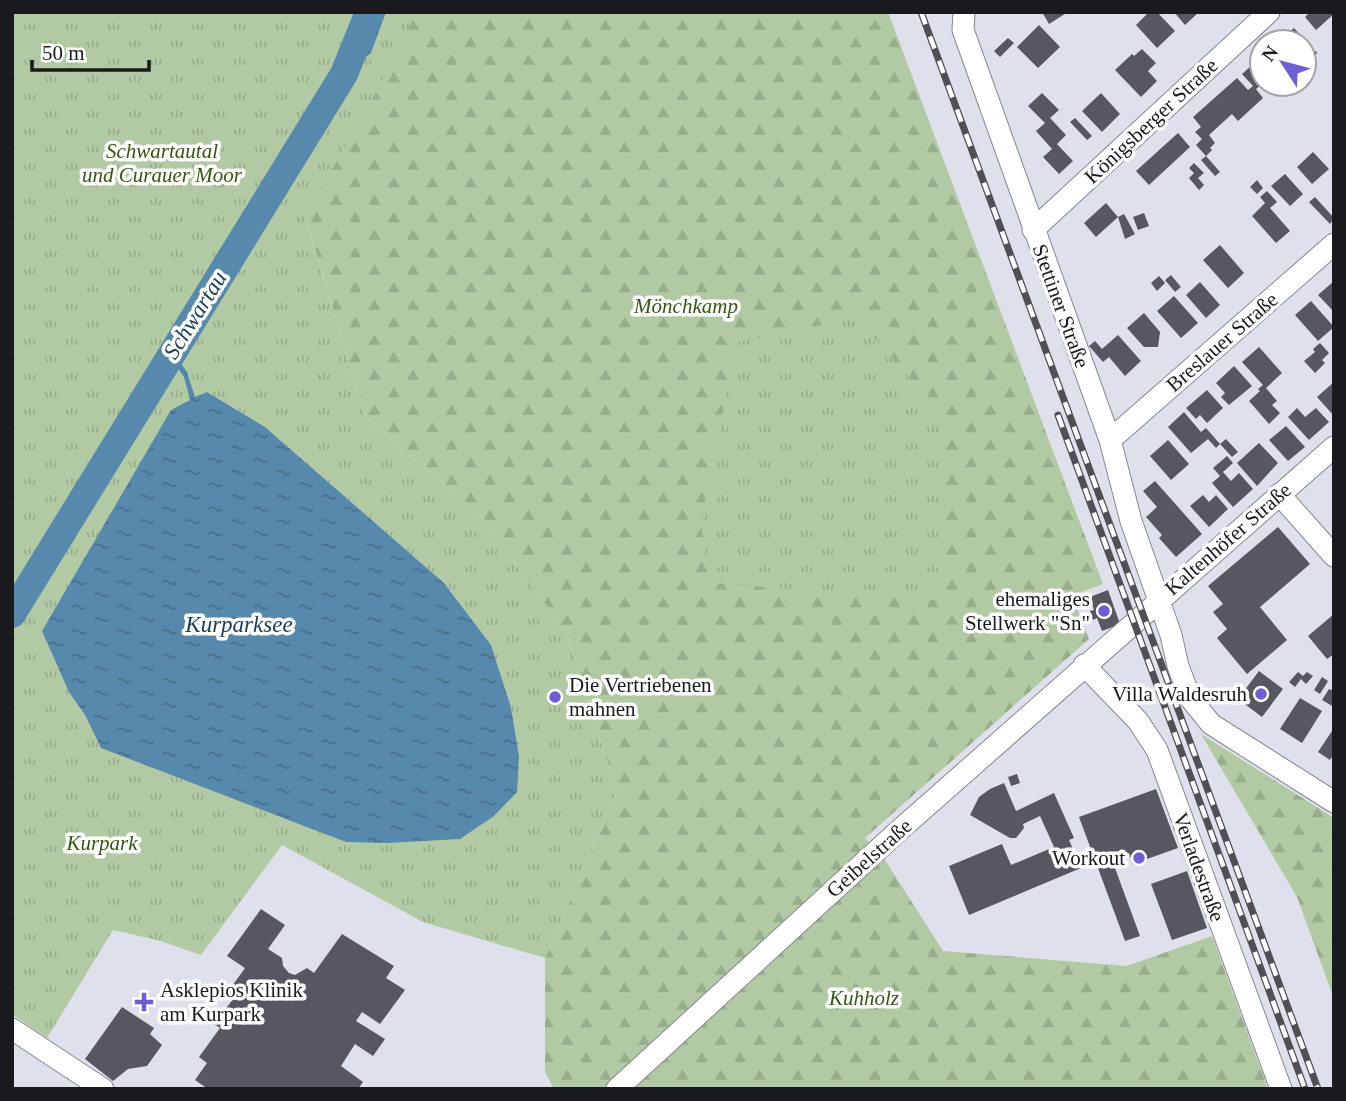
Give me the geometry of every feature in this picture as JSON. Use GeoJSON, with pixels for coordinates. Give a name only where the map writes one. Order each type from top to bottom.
{"type":"FeatureCollection","features":[{"type":"Feature","properties":{"kind":"street","name":"Stettiner Straße"},"geometry":{"type":"LineString","coordinates":[[964,12],[963,30],[1110,440],[1131,521],[1190,698],[1212,724],[1334,802]]}},
{"type":"Feature","properties":{"kind":"street","name":"Königsberger Straße"},"geometry":{"type":"LineString","coordinates":[[1033,230],[1269,12]]}},
{"type":"Feature","properties":{"kind":"street","name":"Breslauer Straße"},"geometry":{"type":"LineString","coordinates":[[1110,440],[1334,244]]}},
{"type":"Feature","properties":{"kind":"street","name":"Kaltenhöfer Straße"},"geometry":{"type":"LineString","coordinates":[[1124,631],[1334,447]]}},
{"type":"Feature","properties":{"kind":"street"},"geometry":{"type":"LineString","coordinates":[[1279,494],[1334,556]]}},
{"type":"Feature","properties":{"kind":"street","name":"Geibelstraße"},"geometry":{"type":"LineString","coordinates":[[617,1089],[895,834],[1124,631]]}},
{"type":"Feature","properties":{"kind":"street","name":"Verladestraße"},"geometry":{"type":"LineString","coordinates":[[1084,665],[1138,721],[1157,750],[1280,1089]]}},
{"type":"Feature","properties":{"kind":"street"},"geometry":{"type":"LineString","coordinates":[[12,1029],[103,1089]]}},
{"type":"Feature","properties":{"kind":"green space"},"geometry":{"type":"Polygon","coordinates":[[[12,12],[416,12],[391,66],[305,216],[366,418],[479,514],[567,634],[617,791],[545,958],[423,922],[282,845],[201,955],[161,941],[113,930],[47,1038],[12,1014],[12,12]],[[207,392],[69,692],[85,715],[101,748],[519,756],[511,707],[491,645],[444,583],[265,427],[207,392]]]}},
{"type":"Feature","properties":{"kind":"green space","name":"Mönchkamp"},"geometry":{"type":"Polygon","coordinates":[[[386,12],[888,12],[1103,584],[1072,596],[1089,639],[865,838],[883,857],[943,951],[1127,966],[1212,936],[1268,1089],[554,1089],[545,1072],[545,958],[617,791],[567,634],[479,514],[366,418],[295,182],[386,12]]]}},
{"type":"Feature","properties":{"kind":"green space"},"geometry":{"type":"Polygon","coordinates":[[[858,318],[940,414],[946,601],[711,583],[706,567],[701,521],[737,342],[858,318]]]}},
{"type":"Feature","properties":{"kind":"green space"},"geometry":{"type":"Polygon","coordinates":[[[1201,734],[1334,818],[1334,999],[1297,897],[1201,734]]]}},
{"type":"Feature","properties":{"kind":"water"},"geometry":{"type":"Polygon","coordinates":[[[354,12],[386,12],[371,53],[344,74],[347,39],[354,12]]]}},
{"type":"Feature","properties":{"kind":"water","name":"Kurparksee"},"geometry":{"type":"Polygon","coordinates":[[[173,352],[187,372],[195,397],[207,392],[265,427],[444,583],[491,645],[511,707],[519,756],[517,792],[494,816],[460,839],[346,842],[101,748],[85,715],[69,692],[42,631],[171,410],[190,400],[184,377],[170,357],[173,352]]]}},
{"type":"Feature","properties":{"kind":"building"},"geometry":{"type":"Polygon","coordinates":[[[1042,12],[1068,12],[1049,24],[1042,12]]]}},
{"type":"Feature","properties":{"kind":"building"},"geometry":{"type":"Polygon","coordinates":[[[1149,12],[1157,12],[1175,31],[1157,48],[1136,25],[1149,12]]]}},
{"type":"Feature","properties":{"kind":"building"},"geometry":{"type":"Polygon","coordinates":[[[1174,12],[1199,12],[1185,25],[1174,12]]]}},
{"type":"Feature","properties":{"kind":"building"},"geometry":{"type":"Polygon","coordinates":[[[1310,12],[1334,12],[1318,28],[1314,28],[1305,17],[1310,12]]]}},
{"type":"Feature","properties":{"kind":"building"},"geometry":{"type":"Polygon","coordinates":[[[1039,25],[1060,47],[1038,68],[1017,47],[1039,25]]]}},
{"type":"Feature","properties":{"kind":"building"},"geometry":{"type":"Polygon","coordinates":[[[1008,38],[1014,43],[1000,57],[994,51],[1008,38]]]}},
{"type":"Feature","properties":{"kind":"building"},"geometry":{"type":"Polygon","coordinates":[[[1142,49],[1156,63],[1148,71],[1157,81],[1141,97],[1115,70],[1132,54],[1134,56],[1142,49]]]}},
{"type":"Feature","properties":{"kind":"building"},"geometry":{"type":"Polygon","coordinates":[[[1248,69],[1248,81],[1242,74],[1248,69]]]}},
{"type":"Feature","properties":{"kind":"building"},"geometry":{"type":"Polygon","coordinates":[[[1237,78],[1248,90],[1248,98],[1263,98],[1238,121],[1232,114],[1209,135],[1215,143],[1206,156],[1196,145],[1202,139],[1195,132],[1201,127],[1193,117],[1237,78]]]}},
{"type":"Feature","properties":{"kind":"building"},"geometry":{"type":"Polygon","coordinates":[[[1042,93],[1059,110],[1050,118],[1066,135],[1057,144],[1073,161],[1059,174],[1043,157],[1052,149],[1036,131],[1045,123],[1028,106],[1042,93]]]}},
{"type":"Feature","properties":{"kind":"building"},"geometry":{"type":"Polygon","coordinates":[[[1101,93],[1120,114],[1102,132],[1082,111],[1101,93]]]}},
{"type":"Feature","properties":{"kind":"building"},"geometry":{"type":"Polygon","coordinates":[[[1075,118],[1092,136],[1087,140],[1070,122],[1075,118]]]}},
{"type":"Feature","properties":{"kind":"building"},"geometry":{"type":"Polygon","coordinates":[[[1178,133],[1190,147],[1149,185],[1136,171],[1178,133]]]}},
{"type":"Feature","properties":{"kind":"building"},"geometry":{"type":"Polygon","coordinates":[[[1313,152],[1329,169],[1312,184],[1297,167],[1313,152]]]}},
{"type":"Feature","properties":{"kind":"building"},"geometry":{"type":"Polygon","coordinates":[[[1206,156],[1220,172],[1215,176],[1201,160],[1206,156]]]}},
{"type":"Feature","properties":{"kind":"building"},"geometry":{"type":"Polygon","coordinates":[[[1194,163],[1204,173],[1198,178],[1204,185],[1199,190],[1189,178],[1194,173],[1189,168],[1194,163]]]}},
{"type":"Feature","properties":{"kind":"building"},"geometry":{"type":"Polygon","coordinates":[[[1285,174],[1303,194],[1290,206],[1271,186],[1285,174]]]}},
{"type":"Feature","properties":{"kind":"building"},"geometry":{"type":"Polygon","coordinates":[[[1257,180],[1263,188],[1257,194],[1250,187],[1257,180]]]}},
{"type":"Feature","properties":{"kind":"building"},"geometry":{"type":"Polygon","coordinates":[[[1267,191],[1277,202],[1270,208],[1290,231],[1276,243],[1252,216],[1265,203],[1260,197],[1267,191]]]}},
{"type":"Feature","properties":{"kind":"building"},"geometry":{"type":"Polygon","coordinates":[[[1315,197],[1334,218],[1330,224],[1309,202],[1315,197]]]}},
{"type":"Feature","properties":{"kind":"building"},"geometry":{"type":"Polygon","coordinates":[[[1106,203],[1118,217],[1096,237],[1084,223],[1106,203]]]}},
{"type":"Feature","properties":{"kind":"building"},"geometry":{"type":"Polygon","coordinates":[[[1144,213],[1149,226],[1138,230],[1133,217],[1144,213]]]}},
{"type":"Feature","properties":{"kind":"building"},"geometry":{"type":"Polygon","coordinates":[[[1124,214],[1135,234],[1125,239],[1118,217],[1124,214]]]}},
{"type":"Feature","properties":{"kind":"building"},"geometry":{"type":"Polygon","coordinates":[[[1220,245],[1244,273],[1228,288],[1203,260],[1220,245]]]}},
{"type":"Feature","properties":{"kind":"building"},"geometry":{"type":"Polygon","coordinates":[[[1171,275],[1181,287],[1175,292],[1165,280],[1171,275]]]}},
{"type":"Feature","properties":{"kind":"building"},"geometry":{"type":"Polygon","coordinates":[[[1159,276],[1165,283],[1157,291],[1151,283],[1159,276]]]}},
{"type":"Feature","properties":{"kind":"building"},"geometry":{"type":"Polygon","coordinates":[[[1334,281],[1334,312],[1318,295],[1334,281]]]}},
{"type":"Feature","properties":{"kind":"building"},"geometry":{"type":"Polygon","coordinates":[[[1200,282],[1220,305],[1206,318],[1186,295],[1200,282]]]}},
{"type":"Feature","properties":{"kind":"building"},"geometry":{"type":"Polygon","coordinates":[[[1174,296],[1198,323],[1181,338],[1157,311],[1174,296]]]}},
{"type":"Feature","properties":{"kind":"building"},"geometry":{"type":"Polygon","coordinates":[[[1311,301],[1334,327],[1318,341],[1295,315],[1311,301]]]}},
{"type":"Feature","properties":{"kind":"building"},"geometry":{"type":"Polygon","coordinates":[[[1144,313],[1160,332],[1158,347],[1144,347],[1127,328],[1144,313]]]}},
{"type":"Feature","properties":{"kind":"building"},"geometry":{"type":"Polygon","coordinates":[[[1118,335],[1141,361],[1125,376],[1109,357],[1103,362],[1089,346],[1095,341],[1102,349],[1118,335]]]}},
{"type":"Feature","properties":{"kind":"building"},"geometry":{"type":"Polygon","coordinates":[[[1320,343],[1329,353],[1322,360],[1325,363],[1315,373],[1304,361],[1315,352],[1313,349],[1320,343]]]}},
{"type":"Feature","properties":{"kind":"building"},"geometry":{"type":"Polygon","coordinates":[[[1259,347],[1282,373],[1266,388],[1277,401],[1272,405],[1280,413],[1269,424],[1249,401],[1263,385],[1242,362],[1259,347]]]}},
{"type":"Feature","properties":{"kind":"building"},"geometry":{"type":"Polygon","coordinates":[[[1234,366],[1252,386],[1229,405],[1221,397],[1225,393],[1216,383],[1234,366]]]}},
{"type":"Feature","properties":{"kind":"building"},"geometry":{"type":"Polygon","coordinates":[[[1334,382],[1334,416],[1317,397],[1334,382]]]}},
{"type":"Feature","properties":{"kind":"building"},"geometry":{"type":"Polygon","coordinates":[[[1207,390],[1223,408],[1207,423],[1200,415],[1196,419],[1186,408],[1207,390]]]}},
{"type":"Feature","properties":{"kind":"building"},"geometry":{"type":"Polygon","coordinates":[[[1297,408],[1305,417],[1316,408],[1329,422],[1309,440],[1288,417],[1297,408]]]}},
{"type":"Feature","properties":{"kind":"building"},"geometry":{"type":"Polygon","coordinates":[[[1184,412],[1201,432],[1206,428],[1220,444],[1216,448],[1208,439],[1191,453],[1168,427],[1184,412]]]}},
{"type":"Feature","properties":{"kind":"building"},"geometry":{"type":"Polygon","coordinates":[[[1286,426],[1305,447],[1288,461],[1269,440],[1286,426]]]}},
{"type":"Feature","properties":{"kind":"building"},"geometry":{"type":"Polygon","coordinates":[[[1226,439],[1238,452],[1232,457],[1220,444],[1226,439]]]}},
{"type":"Feature","properties":{"kind":"building"},"geometry":{"type":"Polygon","coordinates":[[[1168,440],[1189,464],[1171,480],[1150,456],[1168,440]]]}},
{"type":"Feature","properties":{"kind":"building"},"geometry":{"type":"Polygon","coordinates":[[[1259,443],[1278,463],[1257,486],[1237,463],[1259,443]]]}},
{"type":"Feature","properties":{"kind":"building"},"geometry":{"type":"Polygon","coordinates":[[[1227,456],[1233,463],[1223,472],[1231,481],[1239,473],[1253,489],[1233,507],[1212,483],[1220,476],[1213,468],[1227,456]]]}},
{"type":"Feature","properties":{"kind":"building"},"geometry":{"type":"Polygon","coordinates":[[[1155,481],[1202,534],[1176,557],[1159,538],[1162,535],[1146,517],[1157,507],[1143,491],[1155,481]]]}},
{"type":"Feature","properties":{"kind":"building"},"geometry":{"type":"Polygon","coordinates":[[[1203,495],[1209,502],[1216,495],[1228,509],[1209,527],[1190,506],[1203,495]]]}},
{"type":"Feature","properties":{"kind":"building"},"geometry":{"type":"Polygon","coordinates":[[[1278,527],[1310,564],[1260,607],[1287,640],[1247,674],[1217,638],[1227,629],[1213,612],[1223,604],[1208,586],[1278,527]]]}},
{"type":"Feature","properties":{"kind":"building","name":"ehemaliges Stellwerk \"Sn\""},"geometry":{"type":"Polygon","coordinates":[[[1108,590],[1120,624],[1102,631],[1097,618],[1093,620],[1090,611],[1094,610],[1090,597],[1108,590]]]}},
{"type":"Feature","properties":{"kind":"building"},"geometry":{"type":"Polygon","coordinates":[[[1334,614],[1334,654],[1327,659],[1308,636],[1334,614]]]}},
{"type":"Feature","properties":{"kind":"building","name":"Villa Waldesruh"},"geometry":{"type":"Polygon","coordinates":[[[1259,671],[1283,689],[1262,717],[1238,699],[1259,671]]]}},
{"type":"Feature","properties":{"kind":"building"},"geometry":{"type":"Polygon","coordinates":[[[1298,672],[1303,676],[1307,672],[1313,676],[1306,684],[1301,679],[1295,687],[1289,682],[1298,672]]]}},
{"type":"Feature","properties":{"kind":"building"},"geometry":{"type":"Polygon","coordinates":[[[1322,677],[1328,681],[1320,694],[1314,690],[1322,677]]]}},
{"type":"Feature","properties":{"kind":"building"},"geometry":{"type":"Polygon","coordinates":[[[1329,689],[1334,691],[1334,707],[1322,700],[1329,689]]]}},
{"type":"Feature","properties":{"kind":"building"},"geometry":{"type":"Polygon","coordinates":[[[1300,698],[1322,711],[1302,743],[1280,729],[1300,698]]]}},
{"type":"Feature","properties":{"kind":"building"},"geometry":{"type":"Polygon","coordinates":[[[1334,728],[1334,758],[1330,760],[1318,752],[1334,728]]]}},
{"type":"Feature","properties":{"kind":"building"},"geometry":{"type":"Polygon","coordinates":[[[1017,774],[1020,783],[1011,786],[1008,777],[1017,774]]]}},
{"type":"Feature","properties":{"kind":"building"},"geometry":{"type":"Polygon","coordinates":[[[1004,783],[1016,811],[1054,793],[1074,838],[1069,840],[1081,868],[969,915],[949,866],[1002,844],[1011,865],[1054,847],[1040,816],[1023,824],[1024,828],[1016,838],[1010,838],[970,815],[979,797],[1004,783]]]}},
{"type":"Feature","properties":{"kind":"building"},"geometry":{"type":"Polygon","coordinates":[[[1156,789],[1178,848],[1133,864],[1129,853],[1112,860],[1140,936],[1125,941],[1079,817],[1156,789]]]}},
{"type":"Feature","properties":{"kind":"building"},"geometry":{"type":"Polygon","coordinates":[[[1187,871],[1207,928],[1172,940],[1151,884],[1187,871]]]}},
{"type":"Feature","properties":{"kind":"building"},"geometry":{"type":"Polygon","coordinates":[[[261,909],[285,925],[268,949],[282,958],[283,966],[289,973],[295,975],[307,968],[314,973],[342,934],[394,966],[386,978],[405,990],[380,1024],[362,1012],[356,1021],[385,1039],[373,1056],[355,1044],[341,1066],[363,1082],[358,1089],[208,1089],[195,1080],[207,1063],[199,1057],[220,1028],[214,1024],[237,994],[230,989],[245,968],[227,956],[261,909]]]}},
{"type":"Feature","properties":{"kind":"building"},"geometry":{"type":"Polygon","coordinates":[[[122,1007],[154,1028],[150,1034],[162,1045],[147,1066],[128,1069],[113,1081],[85,1059],[122,1007]]]}},
{"type":"Feature","properties":{"kind":"waterway","name":"Schwartau"},"geometry":{"type":"LineString","coordinates":[[12,614],[344,74],[369,12]]}},
{"type":"Feature","properties":{"kind":"railway"},"geometry":{"type":"LineString","coordinates":[[921,12],[1318,1089]]}},
{"type":"Feature","properties":{"kind":"railway"},"geometry":{"type":"LineString","coordinates":[[1058,415],[1305,1089]]}},
{"type":"Feature","properties":{"kind":"place","name":"ehemaliges Stellwerk \"Sn\""},"geometry":{"type":"Point","coordinates":[1104,611]}},
{"type":"Feature","properties":{"kind":"place","name":"Villa Waldesruh"},"geometry":{"type":"Point","coordinates":[1261,694]}},
{"type":"Feature","properties":{"kind":"place","name":"Die Vertriebenen mahnen"},"geometry":{"type":"Point","coordinates":[555,697]}},
{"type":"Feature","properties":{"kind":"place","name":"Workout"},"geometry":{"type":"Point","coordinates":[1139,858]}},
{"type":"Feature","properties":{"kind":"place","name":"Asklepios Klinik am Kurpark"},"geometry":{"type":"Point","coordinates":[144,1002]}},
{"type":"Feature","properties":{"kind":"park label","name":"Schwartautal und Curauer Moor"},"geometry":{"type":"Point","coordinates":[162,163]}},
{"type":"Feature","properties":{"kind":"park label","name":"Kurpark"},"geometry":{"type":"Point","coordinates":[102,843]}},
{"type":"Feature","properties":{"kind":"park label","name":"Kuhholz"},"geometry":{"type":"Point","coordinates":[864,998]}}]}
